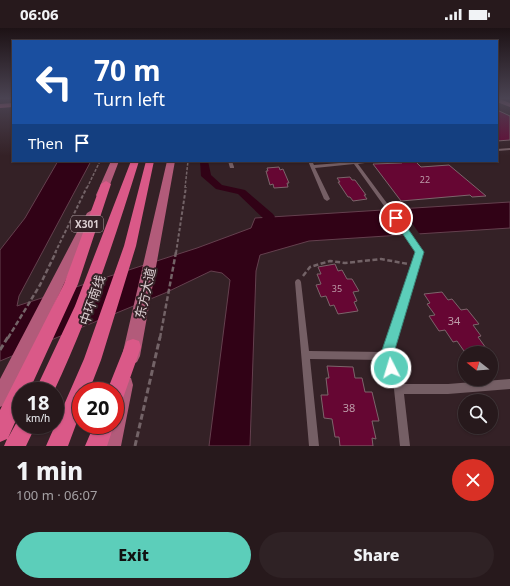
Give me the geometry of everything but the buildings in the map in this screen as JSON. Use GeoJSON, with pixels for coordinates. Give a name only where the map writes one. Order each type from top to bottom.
{"type":"FeatureCollection","features":[{"type":"Feature","properties":{"kind":"highway","name":"中环南线"},"geometry":{"type":"LineString","coordinates":[[49,382],[59,362],[107,247],[135,162]]}},
{"type":"Feature","properties":{"kind":"highway","name":"中环南线"},"geometry":{"type":"LineString","coordinates":[[57,446],[92,360],[130,246],[150,162]]}},
{"type":"Feature","properties":{"kind":"highway"},"geometry":{"type":"LineString","coordinates":[[0,432],[71,284],[106,184]]}},
{"type":"Feature","properties":{"kind":"highway"},"geometry":{"type":"LineString","coordinates":[[120,382],[133,347]]}},
{"type":"Feature","properties":{"kind":"highway"},"geometry":{"type":"LineString","coordinates":[[15,446],[21,434]]}},
{"type":"Feature","properties":{"kind":"highway"},"geometry":{"type":"LineString","coordinates":[[96,446],[101,434]]}},
{"type":"Feature","properties":{"kind":"main road","name":"X301"},"geometry":{"type":"LineString","coordinates":[[0,397],[57,286],[106,184],[115,162]]}},
{"type":"Feature","properties":{"kind":"main road","name":"东方大道"},"geometry":{"type":"LineString","coordinates":[[124,386],[152,259],[171,162]]}},
{"type":"Feature","properties":{"kind":"main road","name":"东方大道"},"geometry":{"type":"LineString","coordinates":[[110,446],[113,434]]}},
{"type":"Feature","properties":{"kind":"lane"},"geometry":{"type":"LineString","coordinates":[[498,150],[510,149]]}},
{"type":"Feature","properties":{"kind":"lane"},"geometry":{"type":"LineString","coordinates":[[230,162],[232,168]]}},
{"type":"Feature","properties":{"kind":"lane"},"geometry":{"type":"LineString","coordinates":[[310,162],[327,199]]}},
{"type":"Feature","properties":{"kind":"lane"},"geometry":{"type":"LineString","coordinates":[[312,167],[355,162],[420,252],[387,356],[399,389],[405,446]]}},
{"type":"Feature","properties":{"kind":"lane"},"geometry":{"type":"LineString","coordinates":[[298,282],[314,446]]}},
{"type":"Feature","properties":{"kind":"lane"},"geometry":{"type":"LineString","coordinates":[[304,354],[387,356]]}},
{"type":"Feature","properties":{"kind":"lane"},"geometry":{"type":"LineString","coordinates":[[399,389],[448,390],[510,384]]}},
{"type":"Feature","properties":{"kind":"path"},"geometry":{"type":"LineString","coordinates":[[0,350],[40,286],[100,162]]}},
{"type":"Feature","properties":{"kind":"path"},"geometry":{"type":"LineString","coordinates":[[135,446],[168,297],[185,197],[188,162]]}},
{"type":"Feature","properties":{"kind":"path"},"geometry":{"type":"LineString","coordinates":[[298,282],[310,267],[330,261],[346,263],[381,259],[415,266]]}},
{"type":"Feature","properties":{"kind":"shaded area"},"geometry":{"type":"Polygon","coordinates":[[[57,162],[90,162],[19,296],[17,306],[197,248],[251,228],[255,218],[510,202],[510,228],[309,241],[260,255],[256,271],[250,446],[209,446],[230,280],[222,273],[211,271],[165,293],[0,361],[0,250],[25,218],[57,162]]]}},
{"type":"Feature","properties":{"kind":"pier"},"geometry":{"type":"Polygon","coordinates":[[[400,206],[421,236],[404,237],[385,207],[400,206]]]}},
{"type":"Feature","properties":{"kind":"waterway"},"geometry":{"type":"LineString","coordinates":[[204,162],[206,176],[219,187],[241,192],[269,217]]}},
{"type":"Feature","properties":{"kind":"route"},"geometry":{"type":"LineString","coordinates":[[391,368],[387,356],[420,252],[396,218]]}}]}
